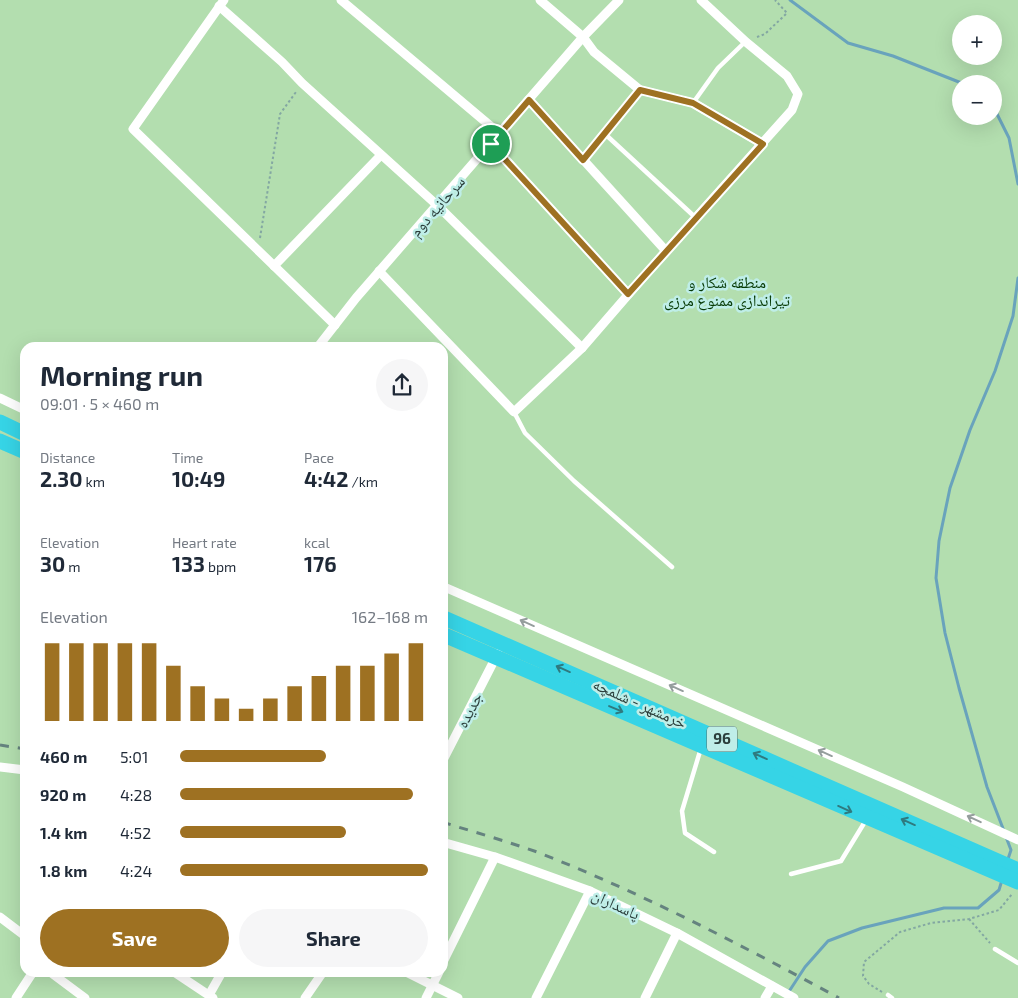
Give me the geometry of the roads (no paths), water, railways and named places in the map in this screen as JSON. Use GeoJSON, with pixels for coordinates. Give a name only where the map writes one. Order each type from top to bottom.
{"type":"FeatureCollection","features":[{"type":"Feature","properties":{"kind":"highway"},"geometry":{"type":"LineString","coordinates":[[0,422],[20,432]]}},
{"type":"Feature","properties":{"kind":"highway"},"geometry":{"type":"LineString","coordinates":[[0,441],[20,450]]}},
{"type":"Feature","properties":{"kind":"highway","name":"خرمشهر - شلمچه"},"geometry":{"type":"LineString","coordinates":[[448,620],[850,795],[1010,875]]}},
{"type":"Feature","properties":{"kind":"highway","name":"خرمشهر - شلمچه"},"geometry":{"type":"LineString","coordinates":[[448,637],[866,818],[1010,875]]}},
{"type":"Feature","properties":{"kind":"street"},"geometry":{"type":"LineString","coordinates":[[341,0],[500,134]]}},
{"type":"Feature","properties":{"kind":"street"},"geometry":{"type":"LineString","coordinates":[[540,0],[584,37],[594,52],[640,90],[693,103],[763,144]]}},
{"type":"Feature","properties":{"kind":"street","name":"سرحانیه دوم"},"geometry":{"type":"LineString","coordinates":[[322,342],[379,271],[438,206],[584,37],[619,0]]}},
{"type":"Feature","properties":{"kind":"street"},"geometry":{"type":"LineString","coordinates":[[448,343],[514,412],[582,348],[792,110],[798,94],[788,76],[746,42],[701,0]]}},
{"type":"Feature","properties":{"kind":"street"},"geometry":{"type":"LineString","coordinates":[[335,325],[133,129],[222,3],[302,84],[438,206],[582,348]]}},
{"type":"Feature","properties":{"kind":"street"},"geometry":{"type":"LineString","coordinates":[[529,100],[666,251]]}},
{"type":"Feature","properties":{"kind":"street"},"geometry":{"type":"LineString","coordinates":[[491,144],[628,294]]}},
{"type":"Feature","properties":{"kind":"street"},"geometry":{"type":"LineString","coordinates":[[274,266],[381,155]]}},
{"type":"Feature","properties":{"kind":"street"},"geometry":{"type":"LineString","coordinates":[[379,271],[447,342]]}},
{"type":"Feature","properties":{"kind":"street"},"geometry":{"type":"LineString","coordinates":[[0,398],[20,408]]}},
{"type":"Feature","properties":{"kind":"street","name":"96"},"geometry":{"type":"LineString","coordinates":[[448,589],[903,787],[1018,840]]}},
{"type":"Feature","properties":{"kind":"street","name":"جدیده"},"geometry":{"type":"LineString","coordinates":[[448,750],[503,643]]}},
{"type":"Feature","properties":{"kind":"street"},"geometry":{"type":"LineString","coordinates":[[0,767],[20,769]]}},
{"type":"Feature","properties":{"kind":"street","name":"پاسداران"},"geometry":{"type":"LineString","coordinates":[[448,844],[495,857],[590,891],[677,933],[794,998]]}},
{"type":"Feature","properties":{"kind":"street"},"geometry":{"type":"LineString","coordinates":[[448,952],[495,857]]}},
{"type":"Feature","properties":{"kind":"street"},"geometry":{"type":"LineString","coordinates":[[536,998],[590,891]]}},
{"type":"Feature","properties":{"kind":"street"},"geometry":{"type":"LineString","coordinates":[[0,917],[20,932]]}},
{"type":"Feature","properties":{"kind":"street"},"geometry":{"type":"LineString","coordinates":[[645,998],[677,933]]}},
{"type":"Feature","properties":{"kind":"street"},"geometry":{"type":"LineString","coordinates":[[16,998],[30,977]]}},
{"type":"Feature","properties":{"kind":"street"},"geometry":{"type":"LineString","coordinates":[[57,977],[85,998]]}},
{"type":"Feature","properties":{"kind":"street"},"geometry":{"type":"LineString","coordinates":[[181,977],[211,997],[220,977]]}},
{"type":"Feature","properties":{"kind":"street"},"geometry":{"type":"LineString","coordinates":[[305,998],[320,977]]}},
{"type":"Feature","properties":{"kind":"street"},"geometry":{"type":"LineString","coordinates":[[416,977],[458,998]]}},
{"type":"Feature","properties":{"kind":"street"},"geometry":{"type":"LineString","coordinates":[[426,998],[436,977]]}},
{"type":"Feature","properties":{"kind":"street"},"geometry":{"type":"LineString","coordinates":[[765,998],[775,988]]}},
{"type":"Feature","properties":{"kind":"lane"},"geometry":{"type":"LineString","coordinates":[[693,103],[718,68],[746,42]]}},
{"type":"Feature","properties":{"kind":"lane"},"geometry":{"type":"LineString","coordinates":[[583,160],[640,90]]}},
{"type":"Feature","properties":{"kind":"lane"},"geometry":{"type":"LineString","coordinates":[[605,134],[696,218]]}},
{"type":"Feature","properties":{"kind":"lane"},"geometry":{"type":"LineString","coordinates":[[514,412],[525,433],[532,440],[574,481],[672,567]]}},
{"type":"Feature","properties":{"kind":"lane"},"geometry":{"type":"LineString","coordinates":[[702,747],[682,811],[685,833],[714,852]]}},
{"type":"Feature","properties":{"kind":"lane"},"geometry":{"type":"LineString","coordinates":[[791,874],[841,861],[852,846],[866,818]]}},
{"type":"Feature","properties":{"kind":"lane"},"geometry":{"type":"LineString","coordinates":[[995,948],[1018,963]]}},
{"type":"Feature","properties":{"kind":"waterway"},"geometry":{"type":"LineString","coordinates":[[790,0],[848,43],[893,56],[952,79]]}},
{"type":"Feature","properties":{"kind":"waterway"},"geometry":{"type":"LineString","coordinates":[[1002,124],[1009,138],[1018,184]]}},
{"type":"Feature","properties":{"kind":"waterway"},"geometry":{"type":"LineString","coordinates":[[1004,831],[987,787],[959,688],[945,633],[936,578],[939,541],[950,488],[970,430],[995,371],[1013,316],[1018,278]]}},
{"type":"Feature","properties":{"kind":"waterway"},"geometry":{"type":"LineString","coordinates":[[1006,837],[1011,850],[1007,862]]}},
{"type":"Feature","properties":{"kind":"waterway"},"geometry":{"type":"LineString","coordinates":[[788,993],[805,967],[828,941],[862,928],[944,908],[978,908],[999,890],[1002,880]]}},
{"type":"Feature","properties":{"kind":"railway"},"geometry":{"type":"LineString","coordinates":[[0,745],[20,748]]}},
{"type":"Feature","properties":{"kind":"railway"},"geometry":{"type":"LineString","coordinates":[[448,824],[537,852],[615,885],[728,939],[839,998]]}},
{"type":"Feature","properties":{"kind":"park label","name":"منطقه شکار و تیراندازی ممنوع مرزی"},"geometry":{"type":"Point","coordinates":[727,291]}}]}
